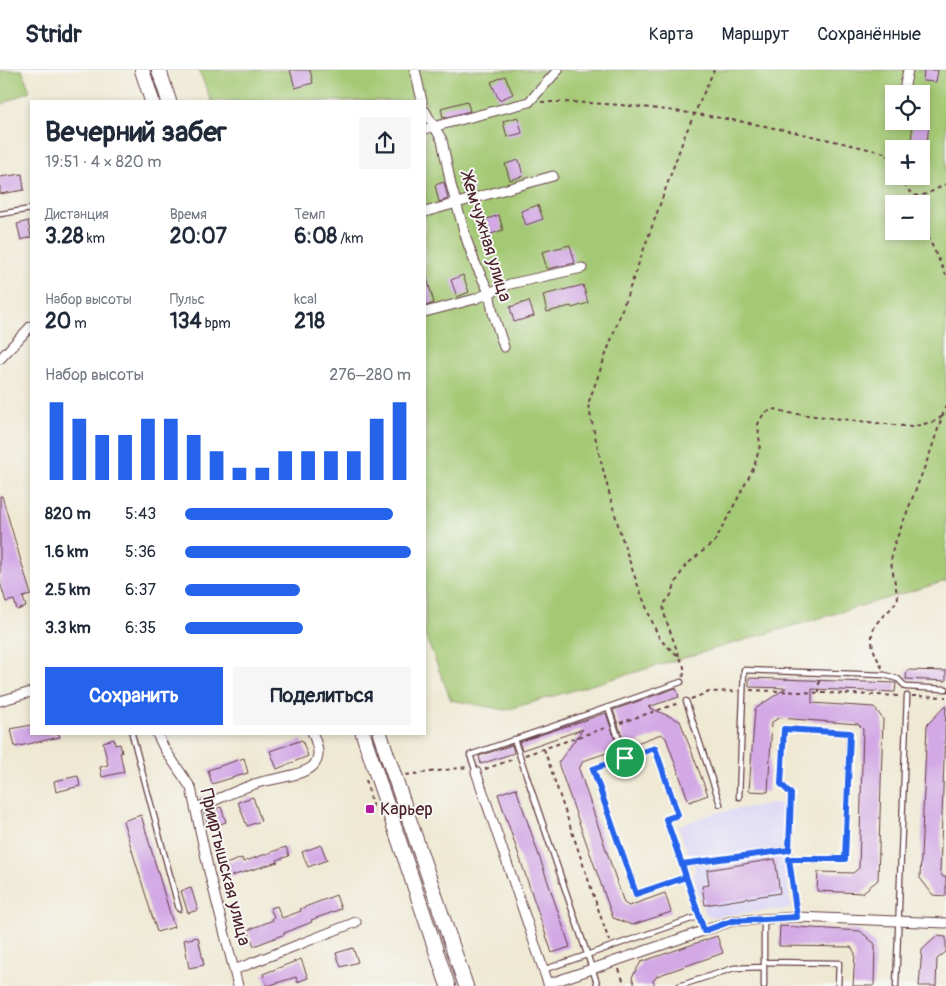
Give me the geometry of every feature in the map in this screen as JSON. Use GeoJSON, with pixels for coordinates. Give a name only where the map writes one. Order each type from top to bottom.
{"type":"FeatureCollection","features":[{"type":"Feature","properties":{"kind":"main road"},"geometry":{"type":"LineString","coordinates":[[142,70],[152,100]]}},
{"type":"Feature","properties":{"kind":"main road"},"geometry":{"type":"LineString","coordinates":[[159,70],[169,100]]}},
{"type":"Feature","properties":{"kind":"main road"},"geometry":{"type":"LineString","coordinates":[[363,735],[448,986]]}},
{"type":"Feature","properties":{"kind":"main road"},"geometry":{"type":"LineString","coordinates":[[380,735],[466,986]]}},
{"type":"Feature","properties":{"kind":"street"},"geometry":{"type":"LineString","coordinates":[[415,70],[422,100]]}},
{"type":"Feature","properties":{"kind":"street"},"geometry":{"type":"LineString","coordinates":[[426,129],[529,102],[558,70]]}},
{"type":"Feature","properties":{"kind":"street"},"geometry":{"type":"LineString","coordinates":[[905,84],[908,70]]}},
{"type":"Feature","properties":{"kind":"street","name":"Жемчужная улица"},"geometry":{"type":"LineString","coordinates":[[426,113],[442,140],[451,185],[470,248],[489,292],[493,313],[504,347]]}},
{"type":"Feature","properties":{"kind":"street"},"geometry":{"type":"LineString","coordinates":[[426,212],[553,176]]}},
{"type":"Feature","properties":{"kind":"street"},"geometry":{"type":"LineString","coordinates":[[426,312],[475,299],[510,284],[582,268]]}},
{"type":"Feature","properties":{"kind":"street"},"geometry":{"type":"LineString","coordinates":[[0,360],[30,327]]}},
{"type":"Feature","properties":{"kind":"street"},"geometry":{"type":"LineString","coordinates":[[0,701],[30,692]]}},
{"type":"Feature","properties":{"kind":"street","name":"Прииртышская улица"},"geometry":{"type":"LineString","coordinates":[[158,735],[191,788],[209,872],[238,986]]}},
{"type":"Feature","properties":{"kind":"street"},"geometry":{"type":"LineString","coordinates":[[196,808],[261,782],[276,781],[311,768],[319,752],[313,735]]}},
{"type":"Feature","properties":{"kind":"street"},"geometry":{"type":"LineString","coordinates":[[475,770],[548,985],[732,921],[797,917],[946,923]]}},
{"type":"Feature","properties":{"kind":"street"},"geometry":{"type":"LineString","coordinates":[[234,970],[356,922]]}},
{"type":"Feature","properties":{"kind":"lane"},"geometry":{"type":"LineString","coordinates":[[0,214],[30,209]]}},
{"type":"Feature","properties":{"kind":"lane"},"geometry":{"type":"LineString","coordinates":[[739,797],[744,670],[885,675],[898,679],[906,687],[946,689]]}},
{"type":"Feature","properties":{"kind":"lane"},"geometry":{"type":"LineString","coordinates":[[475,770],[470,755],[681,682]]}},
{"type":"Feature","properties":{"kind":"lane"},"geometry":{"type":"LineString","coordinates":[[896,986],[907,696]]}},
{"type":"Feature","properties":{"kind":"lane"},"geometry":{"type":"LineString","coordinates":[[686,701],[720,804]]}},
{"type":"Feature","properties":{"kind":"lane"},"geometry":{"type":"LineString","coordinates":[[608,707],[625,758]]}},
{"type":"Feature","properties":{"kind":"lane"},"geometry":{"type":"LineString","coordinates":[[789,859],[845,859],[850,733],[784,729],[781,784],[791,794],[789,859],[797,917]]}},
{"type":"Feature","properties":{"kind":"lane"},"geometry":{"type":"LineString","coordinates":[[132,735],[179,909]]}},
{"type":"Feature","properties":{"kind":"lane"},"geometry":{"type":"LineString","coordinates":[[514,739],[598,986]]}},
{"type":"Feature","properties":{"kind":"lane"},"geometry":{"type":"LineString","coordinates":[[686,877],[636,894],[593,769],[655,748],[678,815],[666,819],[700,916],[704,931]]}},
{"type":"Feature","properties":{"kind":"lane"},"geometry":{"type":"LineString","coordinates":[[682,864],[789,850]]}},
{"type":"Feature","properties":{"kind":"lane"},"geometry":{"type":"LineString","coordinates":[[543,970],[700,916]]}},
{"type":"Feature","properties":{"kind":"lane"},"geometry":{"type":"LineString","coordinates":[[764,918],[764,986]]}},
{"type":"Feature","properties":{"kind":"lane"},"geometry":{"type":"LineString","coordinates":[[679,986],[734,968],[764,965],[838,963],[838,986]]}},
{"type":"Feature","properties":{"kind":"path"},"geometry":{"type":"LineString","coordinates":[[682,663],[678,655],[660,639],[648,613],[623,539],[588,404],[649,232],[714,70]]}},
{"type":"Feature","properties":{"kind":"path"},"geometry":{"type":"LineString","coordinates":[[529,102],[625,105],[695,114],[814,136],[885,153]]}},
{"type":"Feature","properties":{"kind":"path"},"geometry":{"type":"LineString","coordinates":[[922,195],[946,184]]}},
{"type":"Feature","properties":{"kind":"path"},"geometry":{"type":"LineString","coordinates":[[906,185],[908,190],[915,195]]}},
{"type":"Feature","properties":{"kind":"path"},"geometry":{"type":"LineString","coordinates":[[929,240],[946,275]]}},
{"type":"Feature","properties":{"kind":"path"},"geometry":{"type":"LineString","coordinates":[[885,675],[871,640],[873,628],[884,614],[893,608],[898,599],[891,562],[893,548],[946,405]]}},
{"type":"Feature","properties":{"kind":"path"},"geometry":{"type":"LineString","coordinates":[[681,682],[684,673],[682,663],[665,617],[663,605],[671,595],[685,566],[715,541],[743,489],[754,467],[760,446],[758,424],[764,414],[775,409],[912,427],[935,421],[946,414]]}},
{"type":"Feature","properties":{"kind":"path"},"geometry":{"type":"LineString","coordinates":[[819,673],[819,693]]}},
{"type":"Feature","properties":{"kind":"path"},"geometry":{"type":"LineString","coordinates":[[743,690],[946,697]]}},
{"type":"Feature","properties":{"kind":"path"},"geometry":{"type":"LineString","coordinates":[[544,749],[611,946]]}},
{"type":"Feature","properties":{"kind":"path"},"geometry":{"type":"LineString","coordinates":[[403,776],[468,766],[475,770]]}},
{"type":"Feature","properties":{"kind":"path"},"geometry":{"type":"LineString","coordinates":[[366,778],[374,812]]}},
{"type":"Feature","properties":{"kind":"path"},"geometry":{"type":"LineString","coordinates":[[616,961],[625,986]]}},
{"type":"Feature","properties":{"kind":"shaded area"},"geometry":{"type":"Polygon","coordinates":[[[768,804],[781,804],[786,808],[785,842],[780,845],[780,856],[784,860],[791,909],[711,917],[705,914],[693,874],[695,870],[692,859],[689,856],[678,826],[714,813],[768,804]]]}},
{"type":"Feature","properties":{"kind":"green space"},"geometry":{"type":"Polygon","coordinates":[[[0,70],[22,70],[30,91],[0,105],[0,70]]]}},
{"type":"Feature","properties":{"kind":"green space"},"geometry":{"type":"Polygon","coordinates":[[[199,70],[946,70],[946,581],[506,710],[451,700],[426,638],[426,100],[211,100],[199,70]]]}},
{"type":"Feature","properties":{"kind":"building"},"geometry":{"type":"Polygon","coordinates":[[[290,70],[310,70],[313,83],[295,88],[290,70]]]}},
{"type":"Feature","properties":{"kind":"building"},"geometry":{"type":"Polygon","coordinates":[[[924,70],[938,70],[936,82],[923,81],[924,70]]]}},
{"type":"Feature","properties":{"kind":"building"},"geometry":{"type":"Polygon","coordinates":[[[505,76],[513,94],[499,100],[491,82],[505,76]]]}},
{"type":"Feature","properties":{"kind":"building"},"geometry":{"type":"Polygon","coordinates":[[[467,101],[470,111],[443,118],[441,108],[467,101]]]}},
{"type":"Feature","properties":{"kind":"building"},"geometry":{"type":"Polygon","coordinates":[[[518,117],[522,133],[507,137],[503,121],[518,117]]]}},
{"type":"Feature","properties":{"kind":"building"},"geometry":{"type":"Polygon","coordinates":[[[912,130],[928,130],[927,140],[911,140],[912,130]]]}},
{"type":"Feature","properties":{"kind":"building"},"geometry":{"type":"Polygon","coordinates":[[[519,160],[523,176],[510,180],[505,164],[519,160]]]}},
{"type":"Feature","properties":{"kind":"building"},"geometry":{"type":"Polygon","coordinates":[[[22,174],[24,190],[0,194],[0,177],[22,174]]]}},
{"type":"Feature","properties":{"kind":"building"},"geometry":{"type":"Polygon","coordinates":[[[470,178],[474,192],[465,194],[461,180],[470,178]]]}},
{"type":"Feature","properties":{"kind":"building"},"geometry":{"type":"Polygon","coordinates":[[[444,182],[448,199],[439,202],[435,185],[444,182]]]}},
{"type":"Feature","properties":{"kind":"building"},"geometry":{"type":"Polygon","coordinates":[[[538,205],[543,219],[526,225],[521,211],[538,205]]]}},
{"type":"Feature","properties":{"kind":"building"},"geometry":{"type":"Polygon","coordinates":[[[499,215],[503,230],[485,236],[481,221],[499,215]]]}},
{"type":"Feature","properties":{"kind":"building"},"geometry":{"type":"Polygon","coordinates":[[[28,221],[30,237],[21,240],[17,224],[28,221]]]}},
{"type":"Feature","properties":{"kind":"building"},"geometry":{"type":"Polygon","coordinates":[[[570,245],[575,263],[547,269],[542,252],[570,245]]]}},
{"type":"Feature","properties":{"kind":"building"},"geometry":{"type":"Polygon","coordinates":[[[463,275],[469,292],[457,297],[451,280],[463,275]]]}},
{"type":"Feature","properties":{"kind":"building"},"geometry":{"type":"Polygon","coordinates":[[[426,278],[427,278],[434,303],[426,306],[426,278]]]}},
{"type":"Feature","properties":{"kind":"building"},"geometry":{"type":"Polygon","coordinates":[[[583,285],[588,303],[547,312],[543,295],[583,285]]]}},
{"type":"Feature","properties":{"kind":"building"},"geometry":{"type":"Polygon","coordinates":[[[529,301],[534,316],[514,322],[510,307],[529,301]]]}},
{"type":"Feature","properties":{"kind":"building"},"geometry":{"type":"Polygon","coordinates":[[[0,496],[2,496],[30,592],[30,595],[23,597],[26,607],[17,610],[14,600],[6,602],[0,582],[0,496]]]}},
{"type":"Feature","properties":{"kind":"building"},"geometry":{"type":"Polygon","coordinates":[[[907,670],[946,671],[946,681],[906,679],[907,670]]]}},
{"type":"Feature","properties":{"kind":"building"},"geometry":{"type":"Polygon","coordinates":[[[749,678],[896,683],[895,692],[812,689],[812,703],[874,707],[883,719],[878,880],[862,893],[817,891],[818,872],[853,873],[859,868],[863,729],[858,724],[779,718],[772,722],[768,792],[749,791],[755,709],[786,688],[749,687],[749,678]]]}},
{"type":"Feature","properties":{"kind":"building"},"geometry":{"type":"Polygon","coordinates":[[[676,688],[679,697],[648,707],[680,721],[708,795],[689,802],[666,738],[661,734],[626,747],[613,710],[676,688]]]}},
{"type":"Feature","properties":{"kind":"building"},"geometry":{"type":"Polygon","coordinates":[[[946,705],[940,872],[943,877],[946,877],[946,896],[933,895],[920,878],[927,725],[946,705]]]}},
{"type":"Feature","properties":{"kind":"building"},"geometry":{"type":"Polygon","coordinates":[[[606,713],[618,749],[583,761],[579,769],[624,903],[629,906],[665,893],[671,912],[632,925],[613,918],[558,763],[583,729],[522,750],[519,742],[606,713]]]}},
{"type":"Feature","properties":{"kind":"building"},"geometry":{"type":"Polygon","coordinates":[[[30,725],[30,735],[59,735],[60,737],[15,747],[11,729],[30,725]]]}},
{"type":"Feature","properties":{"kind":"building"},"geometry":{"type":"Polygon","coordinates":[[[114,739],[115,745],[120,744],[124,772],[102,777],[100,767],[108,765],[103,742],[114,739]]]}},
{"type":"Feature","properties":{"kind":"building"},"geometry":{"type":"Polygon","coordinates":[[[302,740],[308,756],[277,769],[270,751],[302,740]]]}},
{"type":"Feature","properties":{"kind":"building"},"geometry":{"type":"Polygon","coordinates":[[[512,745],[514,753],[481,764],[479,756],[512,745]]]}},
{"type":"Feature","properties":{"kind":"building"},"geometry":{"type":"Polygon","coordinates":[[[244,758],[248,773],[212,784],[208,770],[244,758]]]}},
{"type":"Feature","properties":{"kind":"building"},"geometry":{"type":"Polygon","coordinates":[[[78,776],[80,786],[56,792],[54,781],[78,776]]]}},
{"type":"Feature","properties":{"kind":"building"},"geometry":{"type":"Polygon","coordinates":[[[516,788],[570,947],[552,953],[498,794],[516,788]]]}},
{"type":"Feature","properties":{"kind":"building"},"geometry":{"type":"Polygon","coordinates":[[[253,797],[261,821],[247,826],[238,802],[253,797]]]}},
{"type":"Feature","properties":{"kind":"building"},"geometry":{"type":"Polygon","coordinates":[[[221,807],[226,822],[209,828],[204,813],[221,807]]]}},
{"type":"Feature","properties":{"kind":"building"},"geometry":{"type":"Polygon","coordinates":[[[141,815],[174,927],[157,932],[123,821],[141,815]]]}},
{"type":"Feature","properties":{"kind":"building"},"geometry":{"type":"Polygon","coordinates":[[[321,845],[327,860],[308,867],[302,852],[321,845]]]}},
{"type":"Feature","properties":{"kind":"building"},"geometry":{"type":"Polygon","coordinates":[[[286,847],[289,856],[277,860],[278,862],[228,877],[223,865],[242,858],[243,862],[286,847]]]}},
{"type":"Feature","properties":{"kind":"building"},"geometry":{"type":"Polygon","coordinates":[[[775,859],[780,893],[705,905],[702,886],[709,885],[707,870],[775,859]]]}},
{"type":"Feature","properties":{"kind":"building"},"geometry":{"type":"Polygon","coordinates":[[[191,888],[198,910],[188,913],[181,891],[191,888]]]}},
{"type":"Feature","properties":{"kind":"building"},"geometry":{"type":"Polygon","coordinates":[[[336,895],[341,909],[311,920],[312,922],[254,946],[248,930],[273,920],[272,918],[274,917],[270,908],[277,906],[282,918],[336,895]]]}},
{"type":"Feature","properties":{"kind":"building"},"geometry":{"type":"Polygon","coordinates":[[[780,926],[860,931],[875,944],[874,986],[853,986],[855,953],[851,947],[779,946],[780,926]]]}},
{"type":"Feature","properties":{"kind":"building"},"geometry":{"type":"Polygon","coordinates":[[[717,936],[723,953],[657,976],[653,981],[655,986],[635,986],[632,977],[641,962],[717,936]]]}},
{"type":"Feature","properties":{"kind":"building"},"geometry":{"type":"Polygon","coordinates":[[[937,936],[946,937],[946,952],[937,959],[936,986],[919,986],[922,950],[937,936]]]}},
{"type":"Feature","properties":{"kind":"building"},"geometry":{"type":"Polygon","coordinates":[[[198,937],[204,965],[189,968],[184,940],[198,937]]]}},
{"type":"Feature","properties":{"kind":"building"},"geometry":{"type":"Polygon","coordinates":[[[353,948],[358,962],[341,967],[336,953],[353,948]]]}},
{"type":"Feature","properties":{"kind":"building"},"geometry":{"type":"Polygon","coordinates":[[[301,959],[308,978],[297,982],[296,977],[267,986],[263,974],[301,959]]]}},
{"type":"Feature","properties":{"kind":"place","name":"Карьер"},"geometry":{"type":"Point","coordinates":[370,809]}},
{"type":"Feature","properties":{"kind":"route"},"geometry":{"type":"LineString","coordinates":[[625,758],[593,769],[636,894],[686,877],[682,864],[789,850],[791,794],[781,784],[784,729],[850,733],[845,859],[789,859],[797,917],[732,921],[704,931],[700,916],[686,877],[666,819],[678,815],[655,748],[625,758]]}}]}
